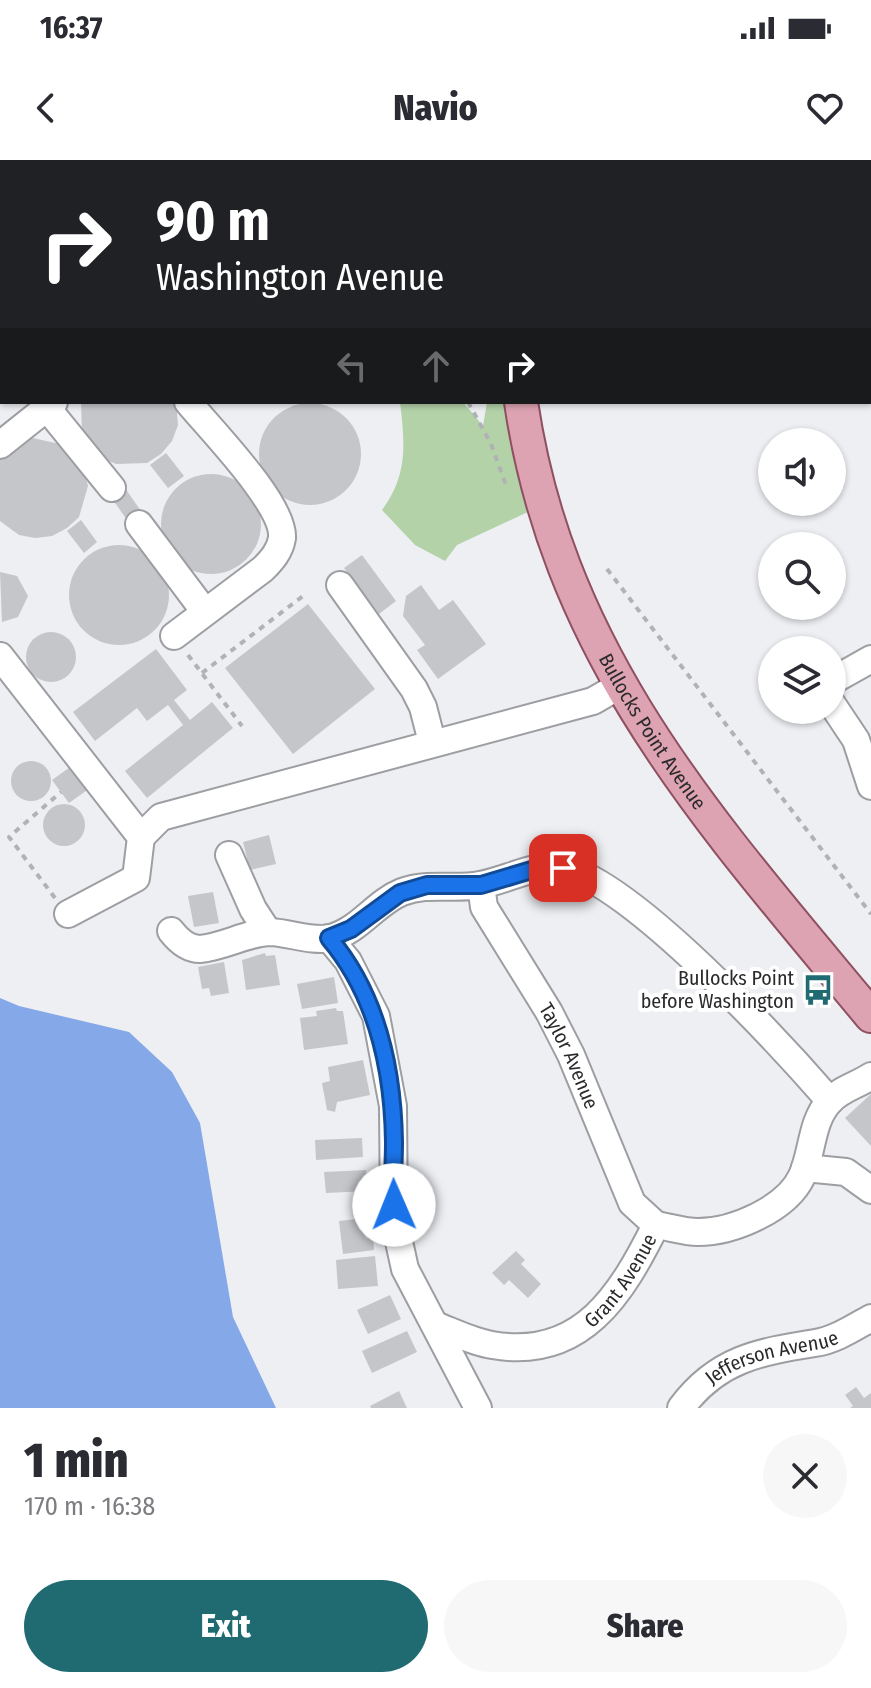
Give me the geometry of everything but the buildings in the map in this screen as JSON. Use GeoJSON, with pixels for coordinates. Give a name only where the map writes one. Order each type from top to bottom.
{"type":"FeatureCollection","features":[{"type":"Feature","properties":{"kind":"main road","name":"Bullocks Point Avenue"},"geometry":{"type":"LineString","coordinates":[[521,404],[534,474],[554,543],[576,600],[619,686],[680,777],[871,1016]]}},
{"type":"Feature","properties":{"kind":"street"},"geometry":{"type":"LineString","coordinates":[[174,636],[274,558],[282,536],[272,505],[190,404]]}},
{"type":"Feature","properties":{"kind":"street"},"geometry":{"type":"LineString","coordinates":[[0,445],[50,405],[112,488]]}},
{"type":"Feature","properties":{"kind":"street"},"geometry":{"type":"LineString","coordinates":[[139,524],[205,612]]}},
{"type":"Feature","properties":{"kind":"street"},"geometry":{"type":"LineString","coordinates":[[340,585],[414,689],[423,707],[432,742]]}},
{"type":"Feature","properties":{"kind":"street"},"geometry":{"type":"LineString","coordinates":[[0,656],[141,837]]}},
{"type":"Feature","properties":{"kind":"street"},"geometry":{"type":"LineString","coordinates":[[846,673],[871,659]]}},
{"type":"Feature","properties":{"kind":"street"},"geometry":{"type":"LineString","coordinates":[[68,914],[136,878],[141,837],[161,817],[593,701],[619,686]]}},
{"type":"Feature","properties":{"kind":"street"},"geometry":{"type":"LineString","coordinates":[[845,724],[856,740],[871,786]]}},
{"type":"Feature","properties":{"kind":"street"},"geometry":{"type":"LineString","coordinates":[[229,855],[253,909],[268,932]]}},
{"type":"Feature","properties":{"kind":"street"},"geometry":{"type":"LineString","coordinates":[[171,931],[181,943],[198,949],[268,932],[329,938],[351,929],[400,893],[427,885],[481,885],[538,868],[563,868],[589,877],[642,914],[734,998],[830,1101],[871,1076]]}},
{"type":"Feature","properties":{"kind":"street","name":"Taylor Avenue"},"geometry":{"type":"LineString","coordinates":[[481,885],[484,907],[549,1012],[571,1055],[632,1203],[656,1225]]}},
{"type":"Feature","properties":{"kind":"street"},"geometry":{"type":"LineString","coordinates":[[329,938],[348,961],[376,1016],[393,1106],[396,1232],[405,1269],[478,1408]]}},
{"type":"Feature","properties":{"kind":"street","name":"Grant Avenue"},"geometry":{"type":"LineString","coordinates":[[435,1325],[495,1346],[538,1344],[562,1338],[595,1318],[622,1290],[656,1225],[700,1232],[748,1220],[788,1194],[805,1168],[819,1118],[830,1101]]}},
{"type":"Feature","properties":{"kind":"street"},"geometry":{"type":"LineString","coordinates":[[805,1168],[846,1172],[871,1190]]}},
{"type":"Feature","properties":{"kind":"street","name":"Jefferson Avenue"},"geometry":{"type":"LineString","coordinates":[[681,1408],[702,1383],[739,1360],[769,1349],[838,1336],[871,1318]]}},
{"type":"Feature","properties":{"kind":"path"},"geometry":{"type":"LineString","coordinates":[[469,404],[491,444],[507,488]]}},
{"type":"Feature","properties":{"kind":"path"},"geometry":{"type":"LineString","coordinates":[[607,569],[871,914]]}},
{"type":"Feature","properties":{"kind":"path"},"geometry":{"type":"LineString","coordinates":[[202,673],[303,596]]}},
{"type":"Feature","properties":{"kind":"path"},"geometry":{"type":"LineString","coordinates":[[174,636],[242,726]]}},
{"type":"Feature","properties":{"kind":"path"},"geometry":{"type":"LineString","coordinates":[[61,792],[9,837],[68,914]]}},
{"type":"Feature","properties":{"kind":"green space"},"geometry":{"type":"Polygon","coordinates":[[[400,404],[465,404],[483,426],[487,404],[521,404],[543,505],[457,545],[445,561],[415,545],[382,510],[400,472],[403,432],[400,404]]]}},
{"type":"Feature","properties":{"kind":"water"},"geometry":{"type":"Polygon","coordinates":[[[0,998],[19,1006],[129,1032],[172,1072],[200,1123],[233,1317],[276,1408],[0,1408],[0,998]]]}},
{"type":"Feature","properties":{"kind":"place","name":"Bullocks Point before Washington"},"geometry":{"type":"Point","coordinates":[818,990]}},
{"type":"Feature","properties":{"kind":"route"},"geometry":{"type":"LineString","coordinates":[[394,1205],[393,1106],[376,1016],[348,961],[329,938],[367,919],[379,905],[400,893],[427,885],[481,885],[538,868],[563,868]]}}]}
